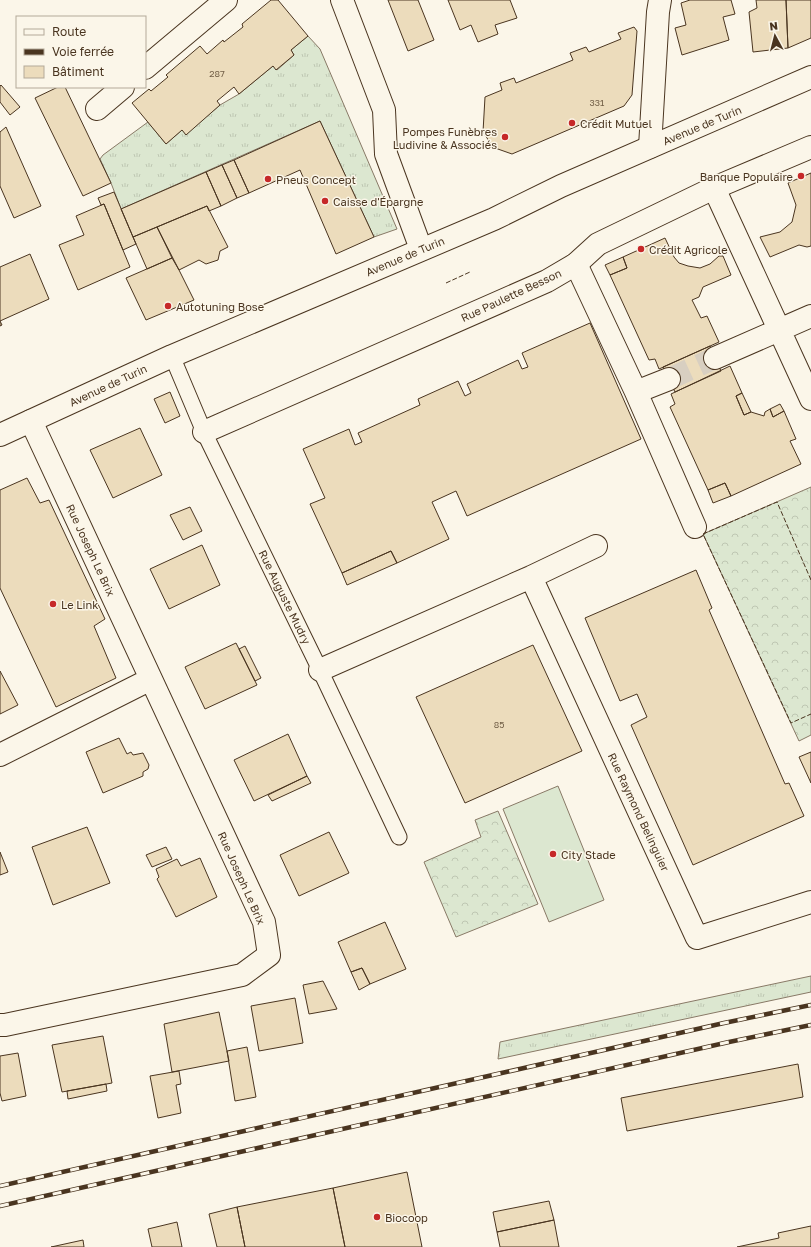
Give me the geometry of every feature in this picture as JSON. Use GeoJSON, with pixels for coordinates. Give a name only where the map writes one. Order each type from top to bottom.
{"type":"FeatureCollection","features":[{"type":"Feature","properties":{"kind":"street"},"geometry":{"type":"LineString","coordinates":[[146,67],[226,0]]}},
{"type":"Feature","properties":{"kind":"street"},"geometry":{"type":"LineString","coordinates":[[342,0],[384,110],[386,154],[421,249]]}},
{"type":"Feature","properties":{"kind":"street"},"geometry":{"type":"LineString","coordinates":[[650,147],[660,0]]}},
{"type":"Feature","properties":{"kind":"street","name":"Avenue de Turin"},"geometry":{"type":"LineString","coordinates":[[0,436],[172,356],[494,219],[560,186],[811,77]]}},
{"type":"Feature","properties":{"kind":"street"},"geometry":{"type":"LineString","coordinates":[[97,109],[122,88]]}},
{"type":"Feature","properties":{"kind":"street","name":"Rue Paulette Besson"},"geometry":{"type":"LineString","coordinates":[[204,432],[547,281],[576,264],[598,244],[714,188],[811,147]]}},
{"type":"Feature","properties":{"kind":"street"},"geometry":{"type":"LineString","coordinates":[[714,188],[811,399]]}},
{"type":"Feature","properties":{"kind":"street"},"geometry":{"type":"LineString","coordinates":[[576,264],[636,392],[695,527]]}},
{"type":"Feature","properties":{"kind":"street"},"geometry":{"type":"LineString","coordinates":[[715,358],[811,316]]}},
{"type":"Feature","properties":{"kind":"street"},"geometry":{"type":"LineString","coordinates":[[636,392],[669,379]]}},
{"type":"Feature","properties":{"kind":"street","name":"Rue Joseph Le Brix"},"geometry":{"type":"LineString","coordinates":[[0,1025],[242,975],[269,955],[264,922],[31,421]]}},
{"type":"Feature","properties":{"kind":"street"},"geometry":{"type":"LineString","coordinates":[[320,670],[531,577],[596,546]]}},
{"type":"Feature","properties":{"kind":"street","name":"Rue Raymond Belinguier"},"geometry":{"type":"LineString","coordinates":[[531,577],[697,938],[811,902]]}},
{"type":"Feature","properties":{"kind":"street"},"geometry":{"type":"LineString","coordinates":[[0,755],[151,679]]}},
{"type":"Feature","properties":{"kind":"lane","name":"Rue Auguste Mudry"},"geometry":{"type":"LineString","coordinates":[[172,356],[204,432],[320,670],[399,837]]}},
{"type":"Feature","properties":{"kind":"green space"},"geometry":{"type":"Polygon","coordinates":[[[308,36],[320,49],[397,229],[374,237],[320,121],[121,209],[100,159],[103,155],[148,122],[166,144],[182,130],[186,134],[220,105],[239,94],[273,66],[277,70],[294,55],[291,50],[308,36]]]}},
{"type":"Feature","properties":{"kind":"green space"},"geometry":{"type":"Polygon","coordinates":[[[811,487],[811,735],[799,741],[703,534],[811,487]]]}},
{"type":"Feature","properties":{"kind":"green space","name":"City Stade"},"geometry":{"type":"Polygon","coordinates":[[[558,786],[604,900],[549,922],[503,809],[558,786]]]}},
{"type":"Feature","properties":{"kind":"green space"},"geometry":{"type":"Polygon","coordinates":[[[498,811],[538,904],[456,937],[424,862],[481,837],[475,820],[498,811]]]}},
{"type":"Feature","properties":{"kind":"green space"},"geometry":{"type":"Polygon","coordinates":[[[811,976],[811,992],[498,1059],[500,1042],[811,976]]]}},
{"type":"Feature","properties":{"kind":"building"},"geometry":{"type":"Polygon","coordinates":[[[271,0],[278,0],[308,36],[291,50],[294,55],[276,70],[273,66],[239,94],[234,87],[217,101],[220,105],[186,135],[182,130],[166,144],[132,103],[149,89],[151,91],[168,77],[166,75],[200,46],[207,54],[223,40],[224,42],[243,27],[242,24],[271,0]]]}},
{"type":"Feature","properties":{"kind":"building"},"geometry":{"type":"Polygon","coordinates":[[[388,0],[418,0],[434,40],[408,51],[388,0]]]}},
{"type":"Feature","properties":{"kind":"building"},"geometry":{"type":"Polygon","coordinates":[[[448,0],[510,0],[517,18],[495,25],[498,34],[478,42],[471,25],[460,30],[448,0]]]}},
{"type":"Feature","properties":{"kind":"building"},"geometry":{"type":"Polygon","coordinates":[[[690,0],[731,0],[735,14],[723,17],[729,40],[682,55],[675,28],[686,25],[681,3],[690,0]]]}},
{"type":"Feature","properties":{"kind":"building"},"geometry":{"type":"Polygon","coordinates":[[[756,0],[786,0],[788,48],[753,52],[749,12],[757,8],[756,0]]]}},
{"type":"Feature","properties":{"kind":"building"},"geometry":{"type":"Polygon","coordinates":[[[786,0],[811,0],[811,38],[788,48],[786,0]]]}},
{"type":"Feature","properties":{"kind":"building"},"geometry":{"type":"Polygon","coordinates":[[[634,27],[637,31],[632,95],[624,106],[512,154],[495,148],[491,144],[483,132],[485,97],[502,90],[500,83],[514,78],[516,83],[573,60],[570,53],[586,47],[589,52],[621,39],[618,33],[634,27]]]}},
{"type":"Feature","properties":{"kind":"building"},"geometry":{"type":"Polygon","coordinates":[[[1,85],[20,107],[10,115],[0,102],[1,85]]]}},
{"type":"Feature","properties":{"kind":"building"},"geometry":{"type":"Polygon","coordinates":[[[56,88],[65,88],[111,183],[83,196],[35,98],[56,88]]]}},
{"type":"Feature","properties":{"kind":"building"},"geometry":{"type":"Polygon","coordinates":[[[320,121],[374,237],[336,254],[300,170],[249,193],[234,160],[320,121]]]}},
{"type":"Feature","properties":{"kind":"building"},"geometry":{"type":"Polygon","coordinates":[[[6,127],[41,206],[14,218],[0,186],[0,132],[6,127]]]}},
{"type":"Feature","properties":{"kind":"building"},"geometry":{"type":"Polygon","coordinates":[[[234,160],[249,193],[237,198],[222,165],[234,160]]]}},
{"type":"Feature","properties":{"kind":"building"},"geometry":{"type":"Polygon","coordinates":[[[222,165],[237,198],[221,206],[206,172],[222,165]]]}},
{"type":"Feature","properties":{"kind":"building"},"geometry":{"type":"Polygon","coordinates":[[[206,172],[221,206],[209,211],[207,206],[133,237],[121,209],[206,172]]]}},
{"type":"Feature","properties":{"kind":"building"},"geometry":{"type":"Polygon","coordinates":[[[811,173],[811,246],[807,247],[799,245],[770,257],[760,237],[780,232],[792,222],[796,205],[788,183],[811,173]]]}},
{"type":"Feature","properties":{"kind":"building"},"geometry":{"type":"Polygon","coordinates":[[[114,192],[136,244],[123,250],[104,204],[101,205],[98,198],[114,192]]]}},
{"type":"Feature","properties":{"kind":"building"},"geometry":{"type":"Polygon","coordinates":[[[104,204],[130,267],[78,290],[59,245],[84,235],[76,216],[104,204]]]}},
{"type":"Feature","properties":{"kind":"building"},"geometry":{"type":"Polygon","coordinates":[[[207,206],[228,247],[220,251],[218,260],[206,264],[199,260],[179,270],[157,227],[207,206]]]}},
{"type":"Feature","properties":{"kind":"building"},"geometry":{"type":"Polygon","coordinates":[[[157,227],[172,258],[147,269],[133,237],[157,227]]]}},
{"type":"Feature","properties":{"kind":"building"},"geometry":{"type":"Polygon","coordinates":[[[665,238],[674,257],[679,263],[700,268],[710,264],[719,256],[723,256],[731,275],[703,287],[699,297],[692,300],[701,318],[707,316],[719,342],[659,369],[655,359],[649,360],[610,275],[627,268],[623,257],[665,238]]]}},
{"type":"Feature","properties":{"kind":"building"},"geometry":{"type":"Polygon","coordinates":[[[30,254],[49,299],[0,321],[0,267],[30,254]]]}},
{"type":"Feature","properties":{"kind":"building"},"geometry":{"type":"Polygon","coordinates":[[[623,257],[627,268],[610,275],[605,265],[623,257]]]}},
{"type":"Feature","properties":{"kind":"building"},"geometry":{"type":"Polygon","coordinates":[[[172,258],[194,300],[146,320],[126,278],[172,258]]]}},
{"type":"Feature","properties":{"kind":"building"},"geometry":{"type":"Polygon","coordinates":[[[590,323],[641,439],[467,516],[456,491],[432,502],[449,539],[397,563],[391,551],[342,573],[310,504],[325,498],[303,449],[349,429],[355,445],[362,442],[358,433],[420,405],[418,399],[458,381],[465,396],[471,393],[467,384],[518,360],[522,369],[528,367],[522,353],[590,323]]]}},
{"type":"Feature","properties":{"kind":"building"},"geometry":{"type":"Polygon","coordinates":[[[710,346],[721,371],[675,392],[663,367],[710,346]]]}},
{"type":"Feature","properties":{"kind":"building"},"geometry":{"type":"Polygon","coordinates":[[[730,366],[742,393],[736,396],[744,415],[751,412],[764,416],[765,412],[770,409],[773,417],[784,411],[796,439],[790,441],[801,464],[731,496],[725,483],[708,490],[670,407],[675,404],[671,394],[730,366]]]}},
{"type":"Feature","properties":{"kind":"building"},"geometry":{"type":"Polygon","coordinates":[[[170,392],[180,416],[165,423],[154,399],[170,392]]]}},
{"type":"Feature","properties":{"kind":"building"},"geometry":{"type":"Polygon","coordinates":[[[742,393],[751,412],[744,415],[736,396],[742,393]]]}},
{"type":"Feature","properties":{"kind":"building"},"geometry":{"type":"Polygon","coordinates":[[[780,404],[784,411],[773,417],[770,409],[780,404]]]}},
{"type":"Feature","properties":{"kind":"building"},"geometry":{"type":"Polygon","coordinates":[[[140,428],[162,475],[113,498],[90,450],[140,428]]]}},
{"type":"Feature","properties":{"kind":"building","name":"Le Link"},"geometry":{"type":"Polygon","coordinates":[[[27,478],[40,503],[49,500],[105,619],[94,626],[116,678],[56,707],[0,588],[0,490],[27,478]]]}},
{"type":"Feature","properties":{"kind":"building"},"geometry":{"type":"Polygon","coordinates":[[[725,483],[731,496],[713,503],[708,490],[725,483]]]}},
{"type":"Feature","properties":{"kind":"building"},"geometry":{"type":"Polygon","coordinates":[[[190,507],[202,531],[183,540],[170,515],[190,507]]]}},
{"type":"Feature","properties":{"kind":"building"},"geometry":{"type":"Polygon","coordinates":[[[202,545],[220,585],[169,609],[150,569],[202,545]]]}},
{"type":"Feature","properties":{"kind":"building"},"geometry":{"type":"Polygon","coordinates":[[[391,551],[397,563],[347,585],[342,573],[391,551]]]}},
{"type":"Feature","properties":{"kind":"building"},"geometry":{"type":"Polygon","coordinates":[[[696,570],[712,608],[709,610],[785,784],[789,783],[804,816],[693,865],[631,725],[647,717],[637,694],[620,701],[585,618],[696,570]]]}},
{"type":"Feature","properties":{"kind":"building"},"geometry":{"type":"Polygon","coordinates":[[[236,643],[257,685],[205,709],[185,667],[236,643]]]}},
{"type":"Feature","properties":{"kind":"building"},"geometry":{"type":"Polygon","coordinates":[[[533,645],[582,751],[465,803],[416,697],[533,645]]]}},
{"type":"Feature","properties":{"kind":"building"},"geometry":{"type":"Polygon","coordinates":[[[245,646],[261,678],[255,681],[239,649],[245,646]]]}},
{"type":"Feature","properties":{"kind":"building"},"geometry":{"type":"Polygon","coordinates":[[[0,671],[18,705],[0,714],[0,671]]]}},
{"type":"Feature","properties":{"kind":"building"},"geometry":{"type":"Polygon","coordinates":[[[288,734],[307,776],[254,801],[234,760],[288,734]]]}},
{"type":"Feature","properties":{"kind":"building"},"geometry":{"type":"Polygon","coordinates":[[[119,738],[127,754],[131,752],[133,755],[143,753],[149,765],[148,769],[143,772],[143,776],[103,793],[86,752],[119,738]]]}},
{"type":"Feature","properties":{"kind":"building"},"geometry":{"type":"Polygon","coordinates":[[[811,752],[811,783],[799,757],[811,752]]]}},
{"type":"Feature","properties":{"kind":"building"},"geometry":{"type":"Polygon","coordinates":[[[307,776],[311,783],[272,801],[268,795],[307,776]]]}},
{"type":"Feature","properties":{"kind":"building"},"geometry":{"type":"Polygon","coordinates":[[[87,827],[110,883],[53,905],[32,847],[87,827]]]}},
{"type":"Feature","properties":{"kind":"building"},"geometry":{"type":"Polygon","coordinates":[[[329,832],[349,873],[299,896],[280,855],[329,832]]]}},
{"type":"Feature","properties":{"kind":"building"},"geometry":{"type":"Polygon","coordinates":[[[166,847],[172,859],[152,867],[146,855],[166,847]]]}},
{"type":"Feature","properties":{"kind":"building"},"geometry":{"type":"Polygon","coordinates":[[[0,852],[8,872],[0,875],[0,852]]]}},
{"type":"Feature","properties":{"kind":"building"},"geometry":{"type":"Polygon","coordinates":[[[200,858],[217,897],[176,917],[157,879],[159,877],[156,869],[177,859],[181,866],[200,858]]]}},
{"type":"Feature","properties":{"kind":"building"},"geometry":{"type":"Polygon","coordinates":[[[385,922],[406,969],[370,984],[362,968],[351,972],[338,942],[385,922]]]}},
{"type":"Feature","properties":{"kind":"building"},"geometry":{"type":"Polygon","coordinates":[[[362,968],[370,984],[359,990],[351,972],[362,968]]]}},
{"type":"Feature","properties":{"kind":"building"},"geometry":{"type":"Polygon","coordinates":[[[323,981],[337,1009],[309,1014],[303,985],[323,981]]]}},
{"type":"Feature","properties":{"kind":"building"},"geometry":{"type":"Polygon","coordinates":[[[295,998],[303,1043],[259,1051],[251,1006],[295,998]]]}},
{"type":"Feature","properties":{"kind":"building"},"geometry":{"type":"Polygon","coordinates":[[[219,1012],[229,1061],[172,1072],[164,1024],[219,1012]]]}},
{"type":"Feature","properties":{"kind":"building"},"geometry":{"type":"Polygon","coordinates":[[[103,1036],[112,1083],[62,1092],[52,1045],[103,1036]]]}},
{"type":"Feature","properties":{"kind":"building"},"geometry":{"type":"Polygon","coordinates":[[[247,1047],[256,1097],[235,1101],[227,1051],[247,1047]]]}},
{"type":"Feature","properties":{"kind":"building"},"geometry":{"type":"Polygon","coordinates":[[[18,1053],[26,1096],[2,1101],[0,1093],[0,1056],[18,1053]]]}},
{"type":"Feature","properties":{"kind":"building"},"geometry":{"type":"Polygon","coordinates":[[[798,1064],[803,1097],[627,1131],[621,1098],[798,1064]]]}},
{"type":"Feature","properties":{"kind":"building"},"geometry":{"type":"Polygon","coordinates":[[[179,1071],[181,1084],[176,1085],[181,1113],[158,1118],[150,1076],[179,1071]]]}},
{"type":"Feature","properties":{"kind":"building"},"geometry":{"type":"Polygon","coordinates":[[[106,1084],[107,1091],[68,1099],[67,1091],[106,1084]]]}},
{"type":"Feature","properties":{"kind":"building","name":"Biocoop"},"geometry":{"type":"Polygon","coordinates":[[[407,1172],[422,1247],[345,1247],[333,1188],[407,1172]]]}},
{"type":"Feature","properties":{"kind":"building"},"geometry":{"type":"Polygon","coordinates":[[[333,1188],[345,1247],[245,1247],[237,1207],[333,1188]]]}},
{"type":"Feature","properties":{"kind":"building"},"geometry":{"type":"Polygon","coordinates":[[[549,1201],[554,1220],[497,1232],[493,1212],[549,1201]]]}},
{"type":"Feature","properties":{"kind":"building"},"geometry":{"type":"Polygon","coordinates":[[[237,1207],[245,1247],[217,1247],[209,1214],[237,1207]]]}},
{"type":"Feature","properties":{"kind":"building"},"geometry":{"type":"Polygon","coordinates":[[[554,1220],[559,1247],[500,1247],[497,1232],[554,1220]]]}},
{"type":"Feature","properties":{"kind":"building"},"geometry":{"type":"Polygon","coordinates":[[[177,1222],[182,1247],[152,1247],[148,1229],[177,1222]]]}},
{"type":"Feature","properties":{"kind":"building"},"geometry":{"type":"Polygon","coordinates":[[[811,1226],[811,1247],[737,1247],[779,1238],[778,1233],[811,1226]]]}},
{"type":"Feature","properties":{"kind":"building"},"geometry":{"type":"Polygon","coordinates":[[[83,1240],[84,1247],[51,1247],[83,1240]]]}},
{"type":"Feature","properties":{"kind":"tunnel"},"geometry":{"type":"LineString","coordinates":[[669,379],[715,358]]}},
{"type":"Feature","properties":{"kind":"railway"},"geometry":{"type":"LineString","coordinates":[[0,1186],[724,1023],[811,1005]]}},
{"type":"Feature","properties":{"kind":"railway"},"geometry":{"type":"LineString","coordinates":[[0,1206],[729,1042],[811,1025]]}},
{"type":"Feature","properties":{"kind":"fence"},"geometry":{"type":"LineString","coordinates":[[446,283],[470,272]]}},
{"type":"Feature","properties":{"kind":"fence"},"geometry":{"type":"LineString","coordinates":[[811,580],[777,502],[703,534],[791,723],[811,714]]}},
{"type":"Feature","properties":{"kind":"place","name":"Crédit Mutuel"},"geometry":{"type":"Point","coordinates":[572,123]}},
{"type":"Feature","properties":{"kind":"place","name":"Pompes Funèbres Ludivine & Associés"},"geometry":{"type":"Point","coordinates":[505,137]}},
{"type":"Feature","properties":{"kind":"place","name":"Banque Populaire"},"geometry":{"type":"Point","coordinates":[801,176]}},
{"type":"Feature","properties":{"kind":"place","name":"Pneus Concept"},"geometry":{"type":"Point","coordinates":[268,179]}},
{"type":"Feature","properties":{"kind":"place","name":"Caisse d'Épargne"},"geometry":{"type":"Point","coordinates":[325,201]}},
{"type":"Feature","properties":{"kind":"place","name":"Crédit Agricole"},"geometry":{"type":"Point","coordinates":[641,249]}},
{"type":"Feature","properties":{"kind":"place","name":"Autotuning Bose"},"geometry":{"type":"Point","coordinates":[168,306]}},
{"type":"Feature","properties":{"kind":"place","name":"Le Link"},"geometry":{"type":"Point","coordinates":[53,604]}},
{"type":"Feature","properties":{"kind":"place","name":"City Stade"},"geometry":{"type":"Point","coordinates":[553,854]}},
{"type":"Feature","properties":{"kind":"place","name":"Biocoop"},"geometry":{"type":"Point","coordinates":[377,1217]}}]}
